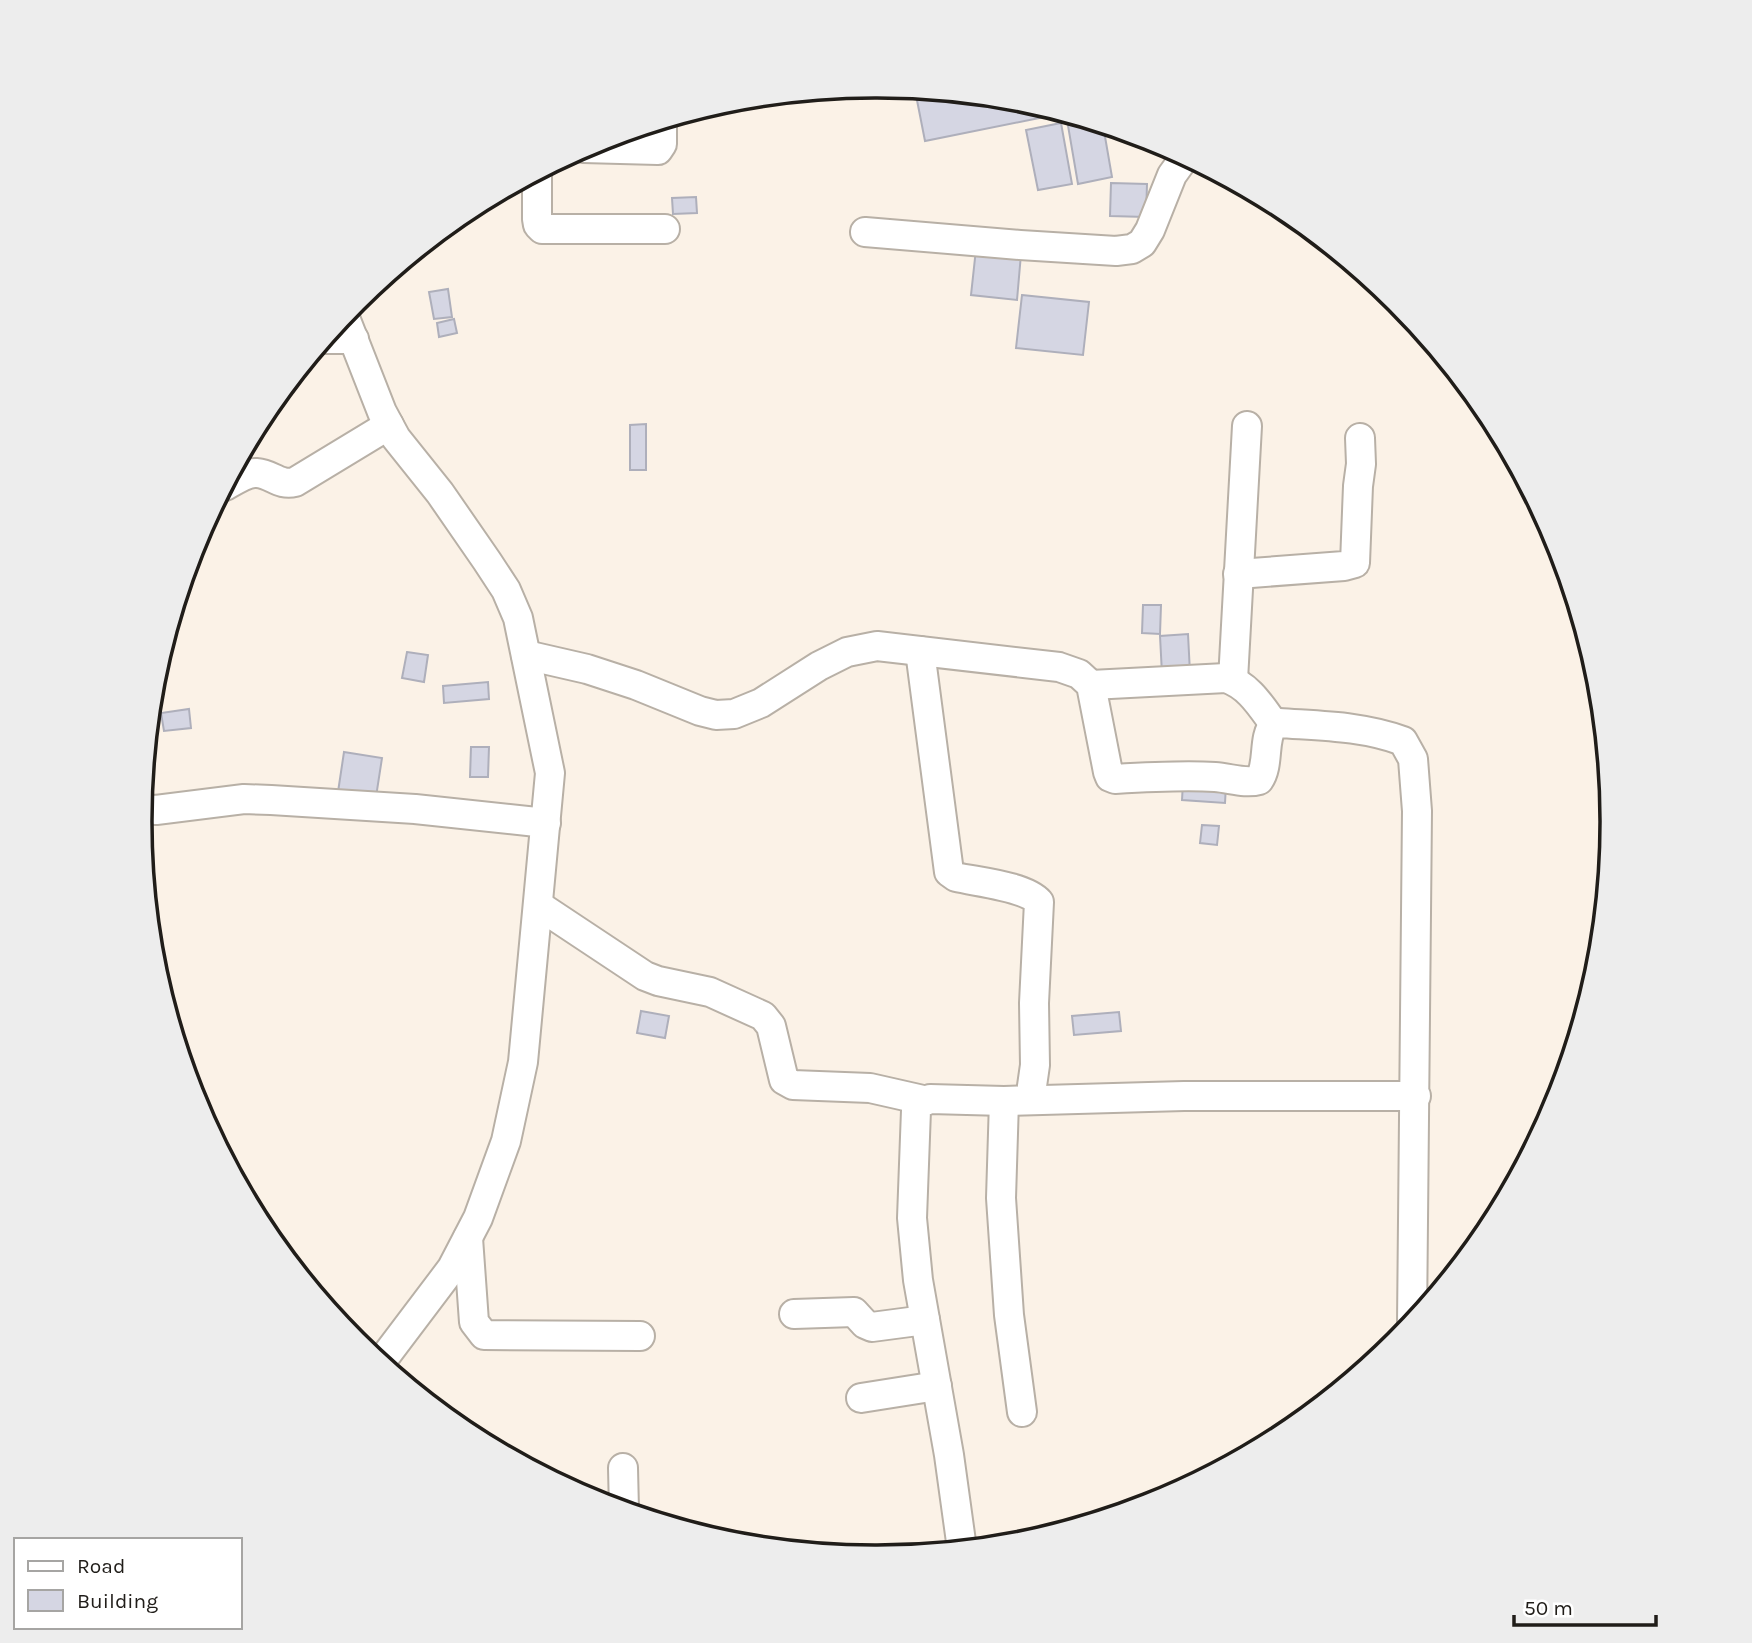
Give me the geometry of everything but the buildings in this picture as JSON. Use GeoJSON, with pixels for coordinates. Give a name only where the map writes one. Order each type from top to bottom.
{"type":"FeatureCollection","features":[{"type":"Feature","properties":{"kind":"street"},"geometry":{"type":"LineString","coordinates":[[610,149],[658,150],[662,144],[662,131]]}},
{"type":"Feature","properties":{"kind":"street"},"geometry":{"type":"LineString","coordinates":[[865,232],[1033,246],[1116,251],[1132,249],[1142,243],[1150,230],[1172,175],[1179,165]]}},
{"type":"Feature","properties":{"kind":"street"},"geometry":{"type":"LineString","coordinates":[[537,183],[537,219],[542,229],[665,229]]}},
{"type":"Feature","properties":{"kind":"street"},"geometry":{"type":"LineString","coordinates":[[349,327],[388,425],[440,493],[506,590],[518,618],[550,773],[523,1062],[509,1128],[478,1218],[452,1268],[387,1354]]}},
{"type":"Feature","properties":{"kind":"street"},"geometry":{"type":"LineString","coordinates":[[239,479],[253,472],[280,483],[295,482],[388,425]]}},
{"type":"Feature","properties":{"kind":"street"},"geometry":{"type":"LineString","coordinates":[[1233,680],[1247,426]]}},
{"type":"Feature","properties":{"kind":"street"},"geometry":{"type":"LineString","coordinates":[[1238,575],[1355,563],[1360,438]]}},
{"type":"Feature","properties":{"kind":"street"},"geometry":{"type":"LineString","coordinates":[[526,655],[587,669],[716,715],[734,714],[761,703],[847,652],[877,646],[1059,667],[1079,674],[1091,685],[1108,772],[1110,777],[1115,779],[1150,776],[1217,777],[1252,782],[1259,780],[1264,774],[1270,730],[1274,724]]}},
{"type":"Feature","properties":{"kind":"street"},"geometry":{"type":"LineString","coordinates":[[920,651],[949,872],[956,877],[1023,892],[1037,898],[1039,902],[1034,1003],[1035,1065],[1017,1100],[1001,1198],[1009,1315],[1023,1412]]}},
{"type":"Feature","properties":{"kind":"street"},"geometry":{"type":"LineString","coordinates":[[1091,685],[1214,677],[1233,680],[1248,689],[1274,724]]}},
{"type":"Feature","properties":{"kind":"street"},"geometry":{"type":"LineString","coordinates":[[1274,724],[1348,727],[1386,734],[1403,741],[1413,759],[1417,811],[1412,1308]]}},
{"type":"Feature","properties":{"kind":"street"},"geometry":{"type":"LineString","coordinates":[[153,810],[244,799],[415,809],[546,823]]}},
{"type":"Feature","properties":{"kind":"street"},"geometry":{"type":"LineString","coordinates":[[538,905],[645,976],[710,992],[763,1016],[771,1026],[782,1075],[793,1085],[870,1088],[923,1100],[1416,1096]]}},
{"type":"Feature","properties":{"kind":"street"},"geometry":{"type":"LineString","coordinates":[[923,1100],[916,1110],[912,1218],[918,1280],[961,1540]]}},
{"type":"Feature","properties":{"kind":"street"},"geometry":{"type":"LineString","coordinates":[[468,1238],[474,1322],[484,1335],[640,1336]]}},
{"type":"Feature","properties":{"kind":"street"},"geometry":{"type":"LineString","coordinates":[[794,1314],[854,1312],[865,1324],[872,1327],[925,1320]]}},
{"type":"Feature","properties":{"kind":"street"},"geometry":{"type":"LineString","coordinates":[[861,1398],[937,1386]]}},
{"type":"Feature","properties":{"kind":"street"},"geometry":{"type":"LineString","coordinates":[[623,1468],[624,1500]]}}]}
